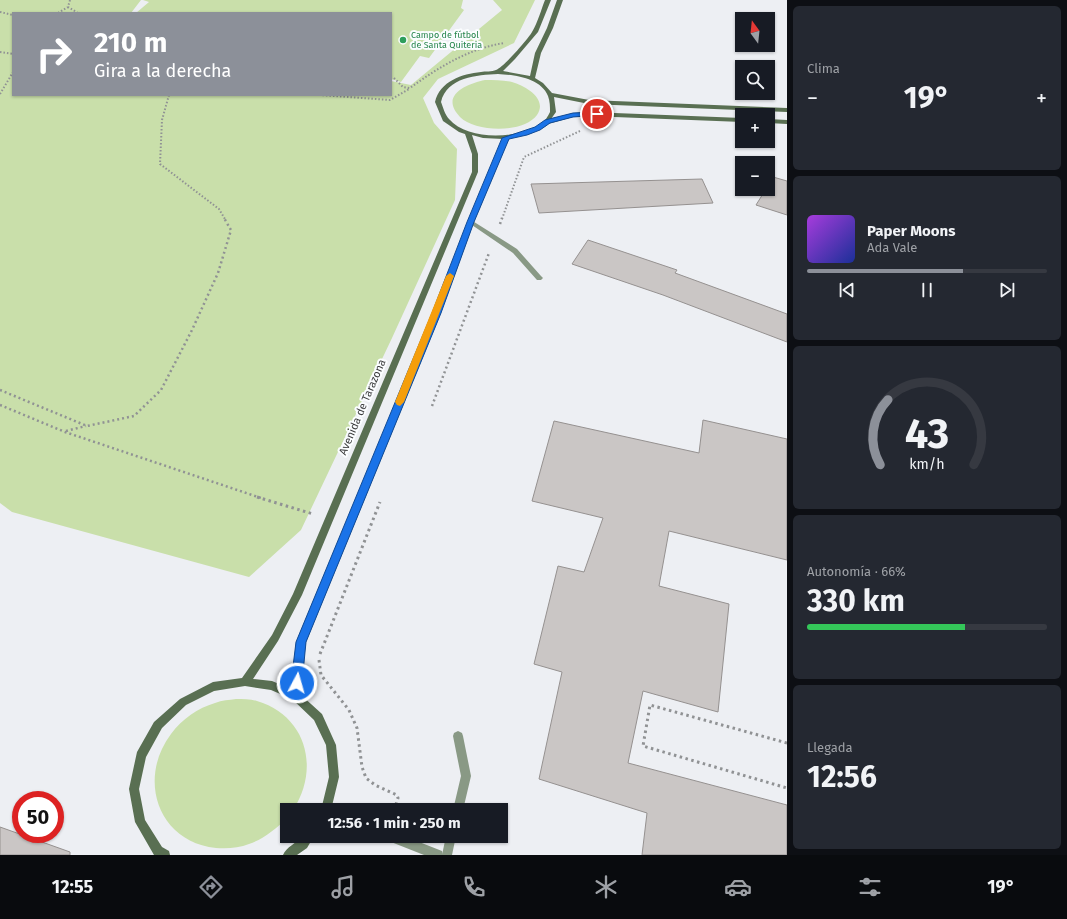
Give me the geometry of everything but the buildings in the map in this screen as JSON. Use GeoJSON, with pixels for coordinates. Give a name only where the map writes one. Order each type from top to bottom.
{"type":"FeatureCollection","features":[{"type":"Feature","properties":{"kind":"main road"},"geometry":{"type":"LineString","coordinates":[[498,72],[513,58],[535,32],[548,0]]}},
{"type":"Feature","properties":{"kind":"main road"},"geometry":{"type":"LineString","coordinates":[[532,79],[538,53],[550,28],[560,0]]}},
{"type":"Feature","properties":{"kind":"main road"},"geometry":{"type":"LineString","coordinates":[[548,122],[553,113],[554,104],[545,86],[532,79],[516,74],[498,72],[475,73],[457,79],[444,88],[438,100],[441,112],[446,121],[468,134],[506,138],[531,131],[548,122],[573,115],[589,114],[735,120]]}},
{"type":"Feature","properties":{"kind":"main road"},"geometry":{"type":"LineString","coordinates":[[550,95],[589,102],[787,110]]}},
{"type":"Feature","properties":{"kind":"main road"},"geometry":{"type":"LineString","coordinates":[[775,121],[787,122]]}},
{"type":"Feature","properties":{"kind":"main road","name":"Avenida de Tarazona"},"geometry":{"type":"LineString","coordinates":[[245,682],[275,638],[291,607],[437,266],[475,172],[475,154],[468,134]]}},
{"type":"Feature","properties":{"kind":"main road"},"geometry":{"type":"LineString","coordinates":[[295,696],[301,642],[434,320],[470,222],[506,138]]}},
{"type":"Feature","properties":{"kind":"main road"},"geometry":{"type":"LineString","coordinates":[[161,854],[140,822],[134,789],[141,756],[158,725],[182,702],[213,687],[245,682],[272,686],[295,696],[318,717],[331,745],[334,777],[328,803]]}},
{"type":"Feature","properties":{"kind":"main road"},"geometry":{"type":"LineString","coordinates":[[288,855],[304,843]]}},
{"type":"Feature","properties":{"kind":"street"},"geometry":{"type":"LineString","coordinates":[[470,222],[514,251],[539,278]]}},
{"type":"Feature","properties":{"kind":"street"},"geometry":{"type":"LineString","coordinates":[[458,736],[466,776],[460,803]]}},
{"type":"Feature","properties":{"kind":"street"},"geometry":{"type":"LineString","coordinates":[[408,843],[438,855]]}},
{"type":"Feature","properties":{"kind":"street"},"geometry":{"type":"LineString","coordinates":[[447,855],[450,843]]}},
{"type":"Feature","properties":{"kind":"path"},"geometry":{"type":"LineString","coordinates":[[60,12],[68,7],[70,0]]}},
{"type":"Feature","properties":{"kind":"path"},"geometry":{"type":"LineString","coordinates":[[68,7],[76,12]]}},
{"type":"Feature","properties":{"kind":"path"},"geometry":{"type":"LineString","coordinates":[[0,12],[12,15]]}},
{"type":"Feature","properties":{"kind":"path"},"geometry":{"type":"LineString","coordinates":[[333,96],[390,100],[439,68],[462,56],[486,46],[504,43]]}},
{"type":"Feature","properties":{"kind":"path"},"geometry":{"type":"LineString","coordinates":[[0,52],[12,54]]}},
{"type":"Feature","properties":{"kind":"path"},"geometry":{"type":"LineString","coordinates":[[0,94],[12,74]]}},
{"type":"Feature","properties":{"kind":"path"},"geometry":{"type":"LineString","coordinates":[[394,78],[405,88],[410,88]]}},
{"type":"Feature","properties":{"kind":"path"},"geometry":{"type":"LineString","coordinates":[[65,432],[134,416],[161,390],[192,330],[218,273],[231,230],[219,209],[160,164],[160,139],[163,109],[169,96]]}},
{"type":"Feature","properties":{"kind":"path"},"geometry":{"type":"LineString","coordinates":[[432,406],[524,157],[587,128]]}},
{"type":"Feature","properties":{"kind":"path"},"geometry":{"type":"LineString","coordinates":[[539,145],[554,139]]}},
{"type":"Feature","properties":{"kind":"path"},"geometry":{"type":"LineString","coordinates":[[0,390],[86,426]]}},
{"type":"Feature","properties":{"kind":"path"},"geometry":{"type":"LineString","coordinates":[[0,404],[65,432],[244,493],[307,513],[330,516]]}},
{"type":"Feature","properties":{"kind":"path"},"geometry":{"type":"LineString","coordinates":[[381,499],[319,654],[319,660],[321,675],[349,710],[356,728],[362,767],[366,778],[375,785],[397,795],[398,798],[396,803]]}},
{"type":"Feature","properties":{"kind":"path"},"geometry":{"type":"LineString","coordinates":[[787,743],[650,705],[644,746],[787,788]]}},
{"type":"Feature","properties":{"kind":"green space"},"geometry":{"type":"Polygon","coordinates":[[[0,0],[141,0],[132,12],[12,12],[12,96],[392,96],[392,81],[411,85],[502,10],[493,0],[535,0],[514,43],[438,79],[423,98],[434,123],[457,149],[455,200],[392,338],[301,530],[249,577],[12,512],[0,503],[0,0]]]}},
{"type":"Feature","properties":{"kind":"green space","name":"Campo de fútbol de Santa Quiteria"},"geometry":{"type":"Polygon","coordinates":[[[143,0],[463,0],[461,8],[464,10],[429,58],[420,56],[401,82],[392,79],[392,12],[137,12],[149,2],[143,0]]]}},
{"type":"Feature","properties":{"kind":"green space"},"geometry":{"type":"Polygon","coordinates":[[[485,80],[502,80],[512,82],[529,90],[538,99],[540,104],[540,109],[537,115],[530,121],[510,128],[487,128],[476,126],[467,122],[460,117],[454,109],[454,97],[458,92],[471,84],[485,80]]]}},
{"type":"Feature","properties":{"kind":"green space"},"geometry":{"type":"Polygon","coordinates":[[[250,699],[274,708],[288,719],[297,731],[304,746],[307,761],[306,778],[296,803],[280,803],[280,825],[264,837],[254,842],[233,848],[216,848],[196,843],[180,834],[167,821],[159,806],[155,788],[156,770],[161,752],[171,734],[185,719],[197,711],[220,701],[250,699]]]}},
{"type":"Feature","properties":{"kind":"slow traffic"},"geometry":{"type":"LineString","coordinates":[[400,402],[450,276]]}},
{"type":"Feature","properties":{"kind":"place","name":"Campo de fútbol de Santa Quiteria"},"geometry":{"type":"Point","coordinates":[403,40]}},
{"type":"Feature","properties":{"kind":"route"},"geometry":{"type":"LineString","coordinates":[[297,683],[301,642],[436,313],[470,222],[506,138],[524,134],[538,129],[548,122],[573,115],[597,114]]}}]}
